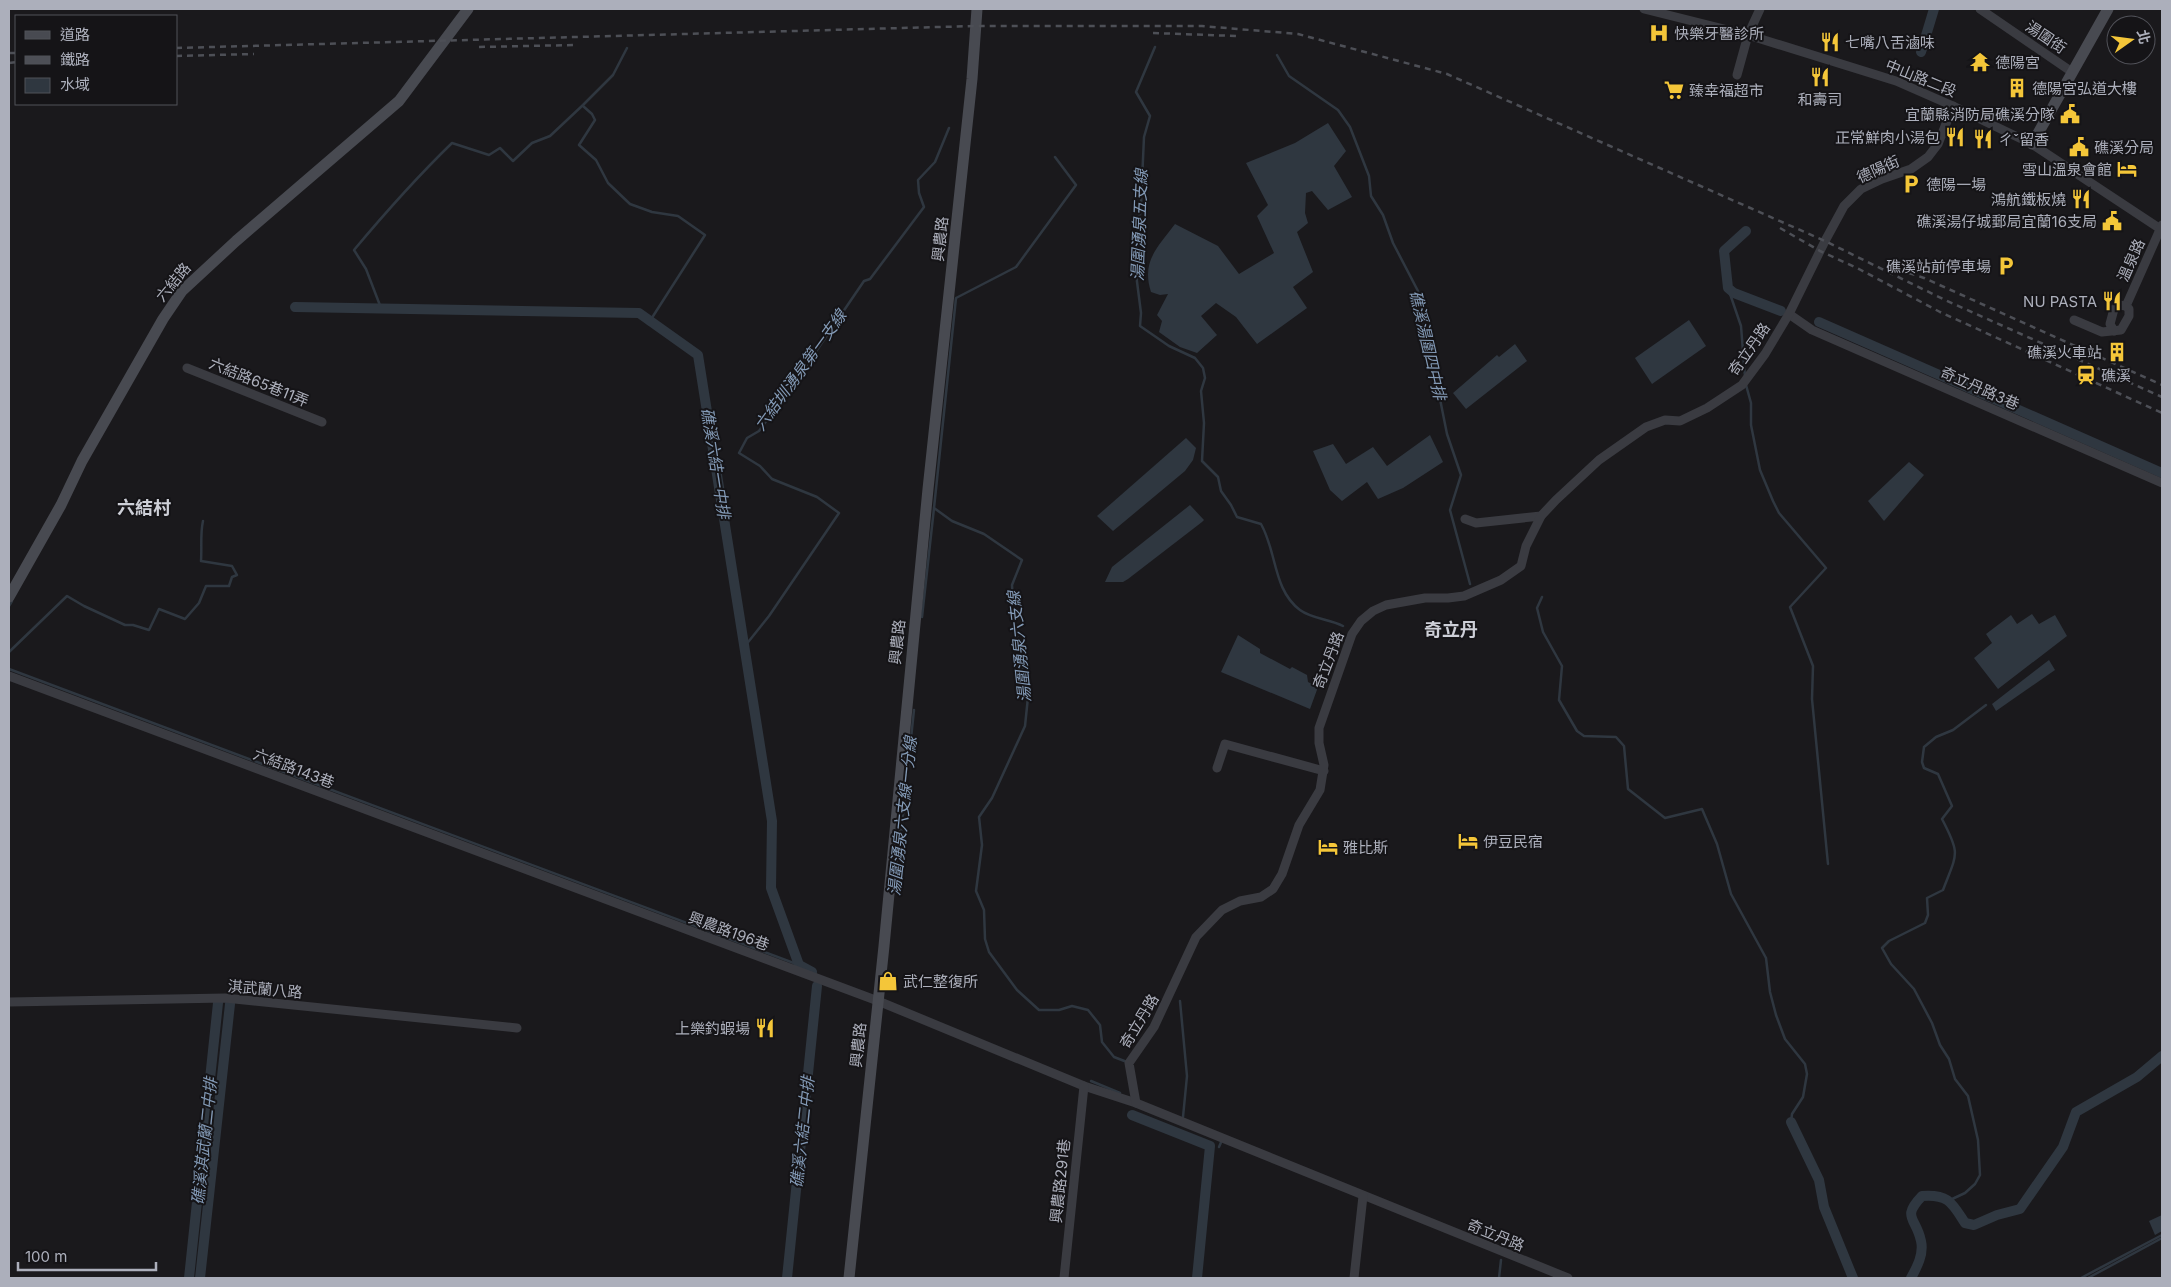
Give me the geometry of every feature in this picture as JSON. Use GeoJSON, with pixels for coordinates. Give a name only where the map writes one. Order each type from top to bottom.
{"type":"FeatureCollection","features":[{"type":"Feature","properties":{"kind":"street","name":"六結路"},"geometry":{"type":"LineString","coordinates":[[9,598],[61,505],[82,460],[163,319],[182,291],[236,241],[399,101],[468,9]]}},
{"type":"Feature","properties":{"kind":"street","name":"興農路"},"geometry":{"type":"LineString","coordinates":[[849,1278],[926,508],[972,79],[977,9]]}},
{"type":"Feature","properties":{"kind":"street","name":"中山路二段"},"geometry":{"type":"LineString","coordinates":[[1644,9],[1748,35],[1896,81],[2032,144],[2161,228]]}},
{"type":"Feature","properties":{"kind":"street"},"geometry":{"type":"LineString","coordinates":[[1737,75],[1748,35],[1760,9]]}},
{"type":"Feature","properties":{"kind":"street","name":"湯圍街"},"geometry":{"type":"LineString","coordinates":[[1980,9],[2072,72]]}},
{"type":"Feature","properties":{"kind":"street"},"geometry":{"type":"LineString","coordinates":[[2032,144],[2108,9]]}},
{"type":"Feature","properties":{"kind":"street","name":"德陽街"},"geometry":{"type":"LineString","coordinates":[[1789,314],[1824,241],[1844,206],[1862,189],[1882,179],[1911,169],[1928,157],[1938,144],[1953,106]]}},
{"type":"Feature","properties":{"kind":"street","name":"溫泉路"},"geometry":{"type":"LineString","coordinates":[[2126,306],[2161,228]]}},
{"type":"Feature","properties":{"kind":"street","name":"溫泉路"},"geometry":{"type":"LineString","coordinates":[[2119,305],[2126,306],[2129,309],[2130,316],[2121,330],[2114,331],[2110,324],[2114,309],[2119,305]]}},
{"type":"Feature","properties":{"kind":"street","name":"奇立丹路"},"geometry":{"type":"LineString","coordinates":[[1136,1103],[1129,1063],[1162,1012],[1196,937],[1222,910],[1240,901],[1261,896],[1273,889],[1282,874],[1299,826],[1320,790],[1324,772],[1319,728],[1352,634],[1361,621],[1372,611],[1386,606],[1425,598],[1464,596],[1501,580],[1521,566],[1526,546],[1541,516],[1556,500],[1599,460],[1646,427],[1665,420],[1680,420],[1707,408],[1742,385],[1765,354],[1789,314]]}},
{"type":"Feature","properties":{"kind":"street","name":"奇立丹路3巷"},"geometry":{"type":"LineString","coordinates":[[1789,314],[1812,330],[2162,483]]}},
{"type":"Feature","properties":{"kind":"street"},"geometry":{"type":"LineString","coordinates":[[2074,320],[2102,332],[2114,331]]}},
{"type":"Feature","properties":{"kind":"street","name":"六結路65巷11弄"},"geometry":{"type":"LineString","coordinates":[[186,368],[322,422]]}},
{"type":"Feature","properties":{"kind":"street"},"geometry":{"type":"LineString","coordinates":[[1465,519],[1476,523],[1541,516]]}},
{"type":"Feature","properties":{"kind":"street","name":"六結路143巷"},"geometry":{"type":"LineString","coordinates":[[9,676],[570,886]]}},
{"type":"Feature","properties":{"kind":"street"},"geometry":{"type":"LineString","coordinates":[[1217,768],[1225,744],[1324,772]]}},
{"type":"Feature","properties":{"kind":"street","name":"興農路196巷"},"geometry":{"type":"LineString","coordinates":[[570,886],[878,1002]]}},
{"type":"Feature","properties":{"kind":"street","name":"淇武蘭八路"},"geometry":{"type":"LineString","coordinates":[[9,1002],[225,998],[517,1028]]}},
{"type":"Feature","properties":{"kind":"street","name":"奇立丹路"},"geometry":{"type":"LineString","coordinates":[[878,1002],[1084,1086],[1136,1103],[1568,1278]]}},
{"type":"Feature","properties":{"kind":"street","name":"興農路291巷"},"geometry":{"type":"LineString","coordinates":[[1064,1278],[1084,1086]]}},
{"type":"Feature","properties":{"kind":"street"},"geometry":{"type":"LineString","coordinates":[[1354,1278],[1362,1196]]}},
{"type":"Feature","properties":{"kind":"water"},"geometry":{"type":"Polygon","coordinates":[[[1328,123],[1346,151],[1334,166],[1352,197],[1328,210],[1312,191],[1306,193],[1305,213],[1308,223],[1297,232],[1313,272],[1293,287],[1307,308],[1257,344],[1236,317],[1216,303],[1201,316],[1217,335],[1197,353],[1180,347],[1159,332],[1162,321],[1157,315],[1168,294],[1160,295],[1151,292],[1148,272],[1157,247],[1175,224],[1218,246],[1239,274],[1274,253],[1257,216],[1268,205],[1246,163],[1295,143],[1328,123]]]}},
{"type":"Feature","properties":{"kind":"water"},"geometry":{"type":"Polygon","coordinates":[[[1689,320],[1706,346],[1652,384],[1635,358],[1689,320]]]}},
{"type":"Feature","properties":{"kind":"water"},"geometry":{"type":"Polygon","coordinates":[[[1515,344],[1527,361],[1466,409],[1453,393],[1497,355],[1499,357],[1515,344]]]}},
{"type":"Feature","properties":{"kind":"water"},"geometry":{"type":"Polygon","coordinates":[[[1430,435],[1443,462],[1403,488],[1378,499],[1367,482],[1342,501],[1330,490],[1313,451],[1333,444],[1346,464],[1373,447],[1387,466],[1430,435]]]}},
{"type":"Feature","properties":{"kind":"water"},"geometry":{"type":"Polygon","coordinates":[[[1186,438],[1196,448],[1193,460],[1185,471],[1113,531],[1097,516],[1186,438]]]}},
{"type":"Feature","properties":{"kind":"water"},"geometry":{"type":"Polygon","coordinates":[[[1909,462],[1924,475],[1884,521],[1868,501],[1909,462]]]}},
{"type":"Feature","properties":{"kind":"water"},"geometry":{"type":"Polygon","coordinates":[[[1190,505],[1204,520],[1202,522],[1128,579],[1123,582],[1105,582],[1112,567],[1190,505]]]}},
{"type":"Feature","properties":{"kind":"water"},"geometry":{"type":"Polygon","coordinates":[[[2032,614],[2039,624],[2055,615],[2067,636],[1998,689],[1974,658],[1992,643],[1986,634],[2011,615],[2017,624],[2032,614]]]}},
{"type":"Feature","properties":{"kind":"water"},"geometry":{"type":"Polygon","coordinates":[[[1238,635],[1260,649],[1260,653],[1290,669],[1292,667],[1307,675],[1308,682],[1318,687],[1310,709],[1221,672],[1238,635]]]}},
{"type":"Feature","properties":{"kind":"water"},"geometry":{"type":"Polygon","coordinates":[[[2049,660],[2055,670],[1996,711],[1992,704],[2049,660]]]}},
{"type":"Feature","properties":{"kind":"water"},"geometry":{"type":"Polygon","coordinates":[[[2162,1215],[2162,1231],[2155,1235],[2149,1221],[2162,1215]]]}},
{"type":"Feature","properties":{"kind":"waterway"},"geometry":{"type":"LineString","coordinates":[[1921,52],[1934,9]]}},
{"type":"Feature","properties":{"kind":"waterway","name":"湯圍湧泉五支線"},"geometry":{"type":"LineString","coordinates":[[1155,47],[1136,92],[1150,116],[1144,137],[1141,203],[1135,266],[1141,313],[1140,326],[1169,346],[1195,358],[1203,368],[1205,378],[1201,391],[1204,423],[1202,461],[1218,477],[1221,491],[1237,517],[1261,524],[1270,546],[1280,581],[1291,602],[1305,613],[1343,626]]}},
{"type":"Feature","properties":{"kind":"waterway"},"geometry":{"type":"LineString","coordinates":[[381,308],[366,269],[354,250],[414,182],[452,143],[489,155],[500,148],[513,161],[532,143],[550,136],[583,105],[613,75],[627,48]]}},
{"type":"Feature","properties":{"kind":"waterway","name":"礁溪湯圍四中排"},"geometry":{"type":"LineString","coordinates":[[1277,55],[1289,76],[1338,110],[1350,127],[1369,176],[1371,196],[1383,215],[1393,243],[1418,291],[1422,307],[1427,352],[1437,384],[1447,434],[1461,475],[1450,510],[1470,584]]}},
{"type":"Feature","properties":{"kind":"waterway"},"geometry":{"type":"LineString","coordinates":[[583,106],[592,114],[595,120],[579,145],[596,160],[608,183],[630,204],[652,212],[678,216],[705,235],[648,324]]}},
{"type":"Feature","properties":{"kind":"waterway","name":"六結圳湧泉第一支線"},"geometry":{"type":"LineString","coordinates":[[745,646],[769,616],[839,513],[817,497],[772,479],[760,466],[739,453],[747,438],[759,431],[864,281],[870,279],[924,207],[919,193],[918,180],[935,162],[949,128]]}},
{"type":"Feature","properties":{"kind":"waterway","name":"湯圍湧泉六支線"},"geometry":{"type":"LineString","coordinates":[[1055,157],[1076,185],[1016,267],[956,298],[934,508],[952,521],[984,534],[1022,560],[1012,585],[1014,620],[1028,697],[1025,726],[992,798],[979,817],[982,845],[976,891],[984,910],[985,939],[989,952],[1017,990],[1039,1010],[1059,1010],[1072,1006],[1088,1010],[1100,1025],[1102,1042],[1114,1057],[1127,1062]]}},
{"type":"Feature","properties":{"kind":"waterway"},"geometry":{"type":"LineString","coordinates":[[1746,231],[1724,251],[1728,288],[1734,293],[1781,311]]}},
{"type":"Feature","properties":{"kind":"waterway"},"geometry":{"type":"LineString","coordinates":[[1728,288],[1741,326],[1745,377]]}},
{"type":"Feature","properties":{"kind":"waterway","name":"礁溪六結一中排"},"geometry":{"type":"LineString","coordinates":[[295,307],[639,313],[698,355],[772,821],[771,888],[799,965],[812,972]]}},
{"type":"Feature","properties":{"kind":"waterway"},"geometry":{"type":"LineString","coordinates":[[1819,322],[2162,473]]}},
{"type":"Feature","properties":{"kind":"waterway"},"geometry":{"type":"LineString","coordinates":[[1746,385],[1751,403],[1751,425],[1760,470],[1773,501],[1779,513],[1826,568],[1790,607],[1813,666],[1812,699],[1828,864]]}},
{"type":"Feature","properties":{"kind":"waterway","name":"湯圍湧泉六支線一分線"},"geometry":{"type":"LineString","coordinates":[[922,617],[934,508]]}},
{"type":"Feature","properties":{"kind":"waterway"},"geometry":{"type":"LineString","coordinates":[[9,652],[67,596],[125,625],[133,625],[149,630],[159,609],[185,619],[199,603],[206,586],[229,586],[232,577],[237,575],[232,566],[201,561],[203,521]]}},
{"type":"Feature","properties":{"kind":"waterway"},"geometry":{"type":"LineString","coordinates":[[1542,597],[1537,608],[1543,632],[1562,666],[1559,700],[1577,731],[1584,736],[1616,737],[1624,746],[1628,789],[1665,818],[1702,809],[1717,844],[1731,894],[1766,958],[1770,992],[1785,1039],[1805,1064],[1807,1074],[1803,1097],[1792,1114],[1791,1122]]}},
{"type":"Feature","properties":{"kind":"waterway"},"geometry":{"type":"LineString","coordinates":[[9,606],[12,601]]}},
{"type":"Feature","properties":{"kind":"waterway"},"geometry":{"type":"LineString","coordinates":[[9,669],[799,965]]}},
{"type":"Feature","properties":{"kind":"waterway"},"geometry":{"type":"LineString","coordinates":[[1950,1200],[1965,1193],[1975,1184],[1980,1175],[1978,1140],[1968,1096],[1955,1079],[1949,1059],[1940,1045],[1932,1023],[1914,989],[1891,964],[1882,948],[1889,941],[1925,923],[1928,915],[1927,898],[1943,890],[1954,861],[1955,854],[1952,840],[1942,819],[1952,806],[1938,774],[1924,768],[1922,762],[1924,747],[1936,737],[1953,730],[1986,705]]}},
{"type":"Feature","properties":{"kind":"waterway","name":"湯圍湧泉六支線一分線"},"geometry":{"type":"LineString","coordinates":[[901,833],[914,710]]}},
{"type":"Feature","properties":{"kind":"waterway","name":"礁溪六結二中排"},"geometry":{"type":"LineString","coordinates":[[787,1278],[817,986]]}},
{"type":"Feature","properties":{"kind":"waterway"},"geometry":{"type":"LineString","coordinates":[[1180,1001],[1187,1076],[1183,1117]]}},
{"type":"Feature","properties":{"kind":"waterway","name":"礁溪淇武蘭二中排"},"geometry":{"type":"LineString","coordinates":[[189,1278],[218,1003]]}},
{"type":"Feature","properties":{"kind":"waterway"},"geometry":{"type":"LineString","coordinates":[[200,1278],[230,1004]]}},
{"type":"Feature","properties":{"kind":"waterway"},"geometry":{"type":"LineString","coordinates":[[1911,1278],[1922,1251],[1919,1233],[1911,1214],[1912,1209],[1922,1196],[1944,1198],[1953,1205],[1965,1223],[1974,1225],[1997,1215],[2020,1209],[2063,1147],[2076,1112],[2137,1077],[2162,1056]]}},
{"type":"Feature","properties":{"kind":"waterway"},"geometry":{"type":"LineString","coordinates":[[1091,1081],[1120,1093]]}},
{"type":"Feature","properties":{"kind":"waterway"},"geometry":{"type":"LineString","coordinates":[[1132,1115],[1210,1146],[1197,1278]]}},
{"type":"Feature","properties":{"kind":"waterway"},"geometry":{"type":"LineString","coordinates":[[1791,1122],[1819,1180],[1824,1207],[1853,1278]]}},
{"type":"Feature","properties":{"kind":"waterway"},"geometry":{"type":"LineString","coordinates":[[1219,1147],[1222,1140]]}},
{"type":"Feature","properties":{"kind":"waterway"},"geometry":{"type":"LineString","coordinates":[[2081,1278],[2162,1235]]}},
{"type":"Feature","properties":{"kind":"waterway"},"geometry":{"type":"LineString","coordinates":[[2088,1278],[2162,1238]]}},
{"type":"Feature","properties":{"kind":"waterway"},"geometry":{"type":"LineString","coordinates":[[1499,1278],[1501,1260]]}},
{"type":"Feature","properties":{"kind":"railway"},"geometry":{"type":"LineString","coordinates":[[178,48],[975,26],[1202,26],[1298,34],[1447,74],[1825,241],[1945,300],[2162,397]]}},
{"type":"Feature","properties":{"kind":"railway"},"geometry":{"type":"LineString","coordinates":[[1153,33],[1236,36]]}},
{"type":"Feature","properties":{"kind":"railway"},"geometry":{"type":"LineString","coordinates":[[479,47],[574,45]]}},
{"type":"Feature","properties":{"kind":"railway"},"geometry":{"type":"LineString","coordinates":[[9,53],[15,53]]}},
{"type":"Feature","properties":{"kind":"railway"},"geometry":{"type":"LineString","coordinates":[[178,56],[254,54]]}},
{"type":"Feature","properties":{"kind":"railway"},"geometry":{"type":"LineString","coordinates":[[9,63],[15,62]]}},
{"type":"Feature","properties":{"kind":"railway"},"geometry":{"type":"LineString","coordinates":[[1780,228],[1820,251],[1859,269],[1940,312],[2162,413]]}},
{"type":"Feature","properties":{"kind":"railway"},"geometry":{"type":"LineString","coordinates":[[1888,266],[1924,278],[2162,385]]}},
{"type":"Feature","properties":{"kind":"place","name":"快樂牙醫診所"},"geometry":{"type":"Point","coordinates":[1659,33]}},
{"type":"Feature","properties":{"kind":"place","name":"七嘴八舌滷味"},"geometry":{"type":"Point","coordinates":[1830,42]}},
{"type":"Feature","properties":{"kind":"place","name":"德陽宮"},"geometry":{"type":"Point","coordinates":[1980,62]}},
{"type":"Feature","properties":{"kind":"place","name":"和壽司"},"geometry":{"type":"Point","coordinates":[1820,77]}},
{"type":"Feature","properties":{"kind":"place","name":"德陽宮弘道大樓"},"geometry":{"type":"Point","coordinates":[2017,88]}},
{"type":"Feature","properties":{"kind":"place","name":"臻幸福超市"},"geometry":{"type":"Point","coordinates":[1674,90]}},
{"type":"Feature","properties":{"kind":"place","name":"宜蘭縣消防局礁溪分隊"},"geometry":{"type":"Point","coordinates":[2070,114]}},
{"type":"Feature","properties":{"kind":"place","name":"正常鮮肉小湯包"},"geometry":{"type":"Point","coordinates":[1955,137]}},
{"type":"Feature","properties":{"kind":"place","name":"ㄔˇ留香"},"geometry":{"type":"Point","coordinates":[1983,139]}},
{"type":"Feature","properties":{"kind":"place","name":"礁溪分局"},"geometry":{"type":"Point","coordinates":[2079,147]}},
{"type":"Feature","properties":{"kind":"place","name":"雪山溫泉會館"},"geometry":{"type":"Point","coordinates":[2127,169]}},
{"type":"Feature","properties":{"kind":"place","name":"德陽一場"},"geometry":{"type":"Point","coordinates":[1911,184]}},
{"type":"Feature","properties":{"kind":"place","name":"鴻航鐵板燒"},"geometry":{"type":"Point","coordinates":[2081,199]}},
{"type":"Feature","properties":{"kind":"place","name":"礁溪湯仔城郵局宜蘭16支局"},"geometry":{"type":"Point","coordinates":[2112,221]}},
{"type":"Feature","properties":{"kind":"place","name":"礁溪站前停車場"},"geometry":{"type":"Point","coordinates":[2006,266]}},
{"type":"Feature","properties":{"kind":"place","name":"NU PASTA"},"geometry":{"type":"Point","coordinates":[2112,301]}},
{"type":"Feature","properties":{"kind":"place","name":"礁溪火車站"},"geometry":{"type":"Point","coordinates":[2117,352]}},
{"type":"Feature","properties":{"kind":"place","name":"礁溪"},"geometry":{"type":"Point","coordinates":[2086,375]}},
{"type":"Feature","properties":{"kind":"place","name":"伊豆民宿"},"geometry":{"type":"Point","coordinates":[1468,841]}},
{"type":"Feature","properties":{"kind":"place","name":"雅比斯"},"geometry":{"type":"Point","coordinates":[1328,847]}},
{"type":"Feature","properties":{"kind":"place","name":"武仁整復所"},"geometry":{"type":"Point","coordinates":[888,981]}},
{"type":"Feature","properties":{"kind":"place","name":"上樂釣蝦場"},"geometry":{"type":"Point","coordinates":[765,1028]}},
{"type":"Feature","properties":{"kind":"district","name":"六結村"},"geometry":{"type":"Point","coordinates":[144,507]}},
{"type":"Feature","properties":{"kind":"district","name":"奇立丹"},"geometry":{"type":"Point","coordinates":[1451,629]}}]}
